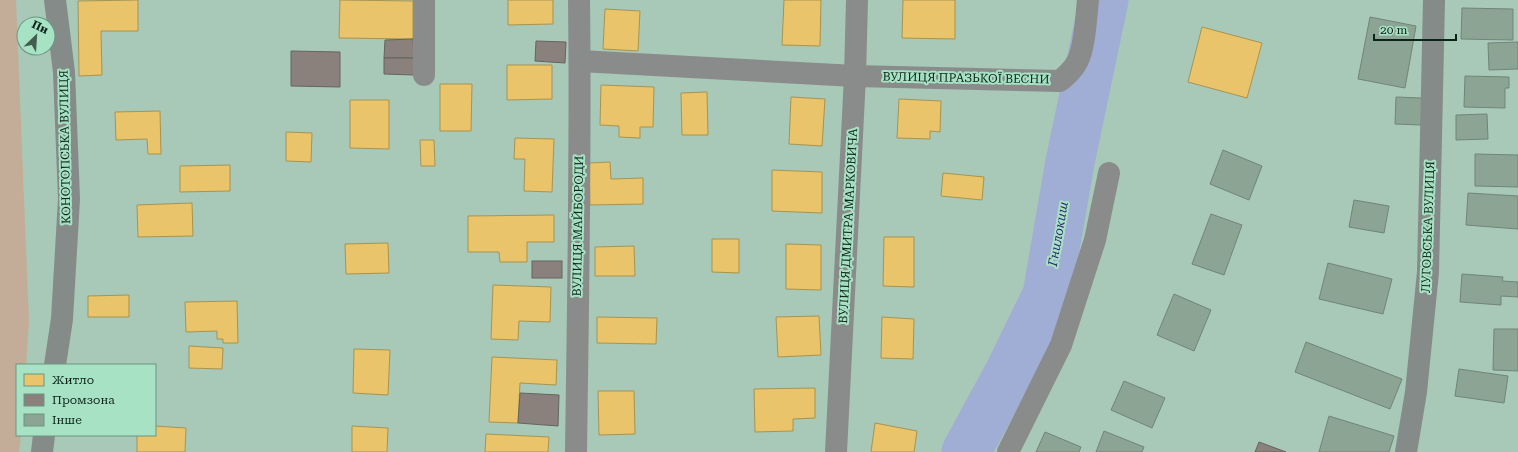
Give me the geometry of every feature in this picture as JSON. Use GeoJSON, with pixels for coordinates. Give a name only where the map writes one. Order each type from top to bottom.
{"type":"FeatureCollection","features":[{"type":"Feature","properties":{"kind":"street","name":"КОНОТОПСЬКА ВУЛИЦЯ"},"geometry":{"type":"LineString","coordinates":[[55,0],[64,72],[69,199],[62,319],[55,364]]}},
{"type":"Feature","properties":{"kind":"street"},"geometry":{"type":"LineString","coordinates":[[424,0],[424,75]]}},
{"type":"Feature","properties":{"kind":"street","name":"ВУЛИЦЯ МАЙБОРОДИ"},"geometry":{"type":"LineString","coordinates":[[576,452],[580,61],[579,0]]}},
{"type":"Feature","properties":{"kind":"street","name":"ВУЛИЦЯ ДМИТРА МАРКОВИЧА"},"geometry":{"type":"LineString","coordinates":[[836,452],[855,76],[857,0]]}},
{"type":"Feature","properties":{"kind":"street","name":"ВУЛИЦЯ ПРАЗЬКОЇ ВЕСНИ"},"geometry":{"type":"LineString","coordinates":[[580,61],[855,76],[1060,80],[1071,72],[1078,61],[1082,48],[1088,0]]}},
{"type":"Feature","properties":{"kind":"street","name":"ЛУГОВСЬКА ВУЛИЦЯ"},"geometry":{"type":"LineString","coordinates":[[1406,452],[1416,392],[1428,272],[1434,0]]}},
{"type":"Feature","properties":{"kind":"street"},"geometry":{"type":"LineString","coordinates":[[1008,452],[1061,345],[1095,240],[1109,173]]}},
{"type":"Feature","properties":{"kind":"street"},"geometry":{"type":"LineString","coordinates":[[42,452],[44,436]]}},
{"type":"Feature","properties":{"kind":"shaded area"},"geometry":{"type":"Polygon","coordinates":[[[0,0],[16,0],[16,56],[18,56],[29,322],[26,364],[16,364],[16,436],[21,436],[19,452],[0,452],[0,0]]]}},
{"type":"Feature","properties":{"kind":"building: Житло"},"geometry":{"type":"Polygon","coordinates":[[[138,0],[138,31],[101,31],[102,75],[79,76],[78,1],[138,0]]]}},
{"type":"Feature","properties":{"kind":"building: Житло"},"geometry":{"type":"Polygon","coordinates":[[[340,0],[413,1],[413,39],[339,38],[340,0]]]}},
{"type":"Feature","properties":{"kind":"building: Житло"},"geometry":{"type":"Polygon","coordinates":[[[508,0],[553,0],[553,24],[508,25],[508,0]]]}},
{"type":"Feature","properties":{"kind":"building: Житло"},"geometry":{"type":"Polygon","coordinates":[[[784,0],[821,0],[820,46],[782,45],[784,0]]]}},
{"type":"Feature","properties":{"kind":"building: Житло"},"geometry":{"type":"Polygon","coordinates":[[[903,0],[955,0],[955,39],[902,38],[903,0]]]}},
{"type":"Feature","properties":{"kind":"building: Житло"},"geometry":{"type":"Polygon","coordinates":[[[605,9],[640,11],[638,51],[603,49],[605,9]]]}},
{"type":"Feature","properties":{"kind":"building: Житло"},"geometry":{"type":"Polygon","coordinates":[[[1202,27],[1262,43],[1247,98],[1188,82],[1202,27]]]}},
{"type":"Feature","properties":{"kind":"building: Житло"},"geometry":{"type":"Polygon","coordinates":[[[507,65],[552,65],[552,99],[507,100],[507,65]]]}},
{"type":"Feature","properties":{"kind":"building: Житло"},"geometry":{"type":"Polygon","coordinates":[[[440,84],[472,84],[471,131],[440,131],[440,84]]]}},
{"type":"Feature","properties":{"kind":"building: Житло"},"geometry":{"type":"Polygon","coordinates":[[[601,85],[654,87],[653,127],[640,127],[640,138],[619,137],[619,126],[600,125],[601,85]]]}},
{"type":"Feature","properties":{"kind":"building: Житло"},"geometry":{"type":"Polygon","coordinates":[[[707,92],[708,135],[682,135],[681,93],[707,92]]]}},
{"type":"Feature","properties":{"kind":"building: Житло"},"geometry":{"type":"Polygon","coordinates":[[[791,97],[825,99],[822,146],[789,144],[791,97]]]}},
{"type":"Feature","properties":{"kind":"building: Житло"},"geometry":{"type":"Polygon","coordinates":[[[899,99],[941,101],[940,132],[930,131],[930,139],[897,138],[899,99]]]}},
{"type":"Feature","properties":{"kind":"building: Житло"},"geometry":{"type":"Polygon","coordinates":[[[350,100],[389,100],[389,149],[350,148],[350,100]]]}},
{"type":"Feature","properties":{"kind":"building: Житло"},"geometry":{"type":"Polygon","coordinates":[[[160,111],[161,154],[148,154],[147,139],[116,140],[115,112],[160,111]]]}},
{"type":"Feature","properties":{"kind":"building: Житло"},"geometry":{"type":"Polygon","coordinates":[[[286,132],[312,133],[311,162],[286,161],[286,132]]]}},
{"type":"Feature","properties":{"kind":"building: Житло"},"geometry":{"type":"Polygon","coordinates":[[[515,138],[554,139],[552,192],[524,191],[525,159],[514,159],[515,138]]]}},
{"type":"Feature","properties":{"kind":"building: Житло"},"geometry":{"type":"Polygon","coordinates":[[[420,140],[434,140],[435,166],[421,166],[420,140]]]}},
{"type":"Feature","properties":{"kind":"building: Житло"},"geometry":{"type":"Polygon","coordinates":[[[610,162],[611,179],[643,178],[643,204],[590,205],[589,163],[610,162]]]}},
{"type":"Feature","properties":{"kind":"building: Житло"},"geometry":{"type":"Polygon","coordinates":[[[230,165],[230,191],[180,192],[180,166],[230,165]]]}},
{"type":"Feature","properties":{"kind":"building: Житло"},"geometry":{"type":"Polygon","coordinates":[[[772,170],[822,172],[822,213],[772,211],[772,170]]]}},
{"type":"Feature","properties":{"kind":"building: Житло"},"geometry":{"type":"Polygon","coordinates":[[[943,173],[984,177],[982,200],[941,196],[943,173]]]}},
{"type":"Feature","properties":{"kind":"building: Житло"},"geometry":{"type":"Polygon","coordinates":[[[192,203],[193,236],[138,237],[137,205],[192,203]]]}},
{"type":"Feature","properties":{"kind":"building: Житло"},"geometry":{"type":"Polygon","coordinates":[[[554,215],[554,242],[527,242],[527,262],[500,262],[499,252],[468,252],[468,216],[554,215]]]}},
{"type":"Feature","properties":{"kind":"building: Житло"},"geometry":{"type":"Polygon","coordinates":[[[884,237],[914,237],[914,287],[883,286],[884,237]]]}},
{"type":"Feature","properties":{"kind":"building: Житло"},"geometry":{"type":"Polygon","coordinates":[[[712,239],[739,239],[739,273],[712,272],[712,239]]]}},
{"type":"Feature","properties":{"kind":"building: Житло"},"geometry":{"type":"Polygon","coordinates":[[[388,243],[389,273],[346,274],[345,244],[388,243]]]}},
{"type":"Feature","properties":{"kind":"building: Житло"},"geometry":{"type":"Polygon","coordinates":[[[786,244],[821,245],[821,290],[786,289],[786,244]]]}},
{"type":"Feature","properties":{"kind":"building: Житло"},"geometry":{"type":"Polygon","coordinates":[[[634,246],[635,276],[595,276],[595,247],[634,246]]]}},
{"type":"Feature","properties":{"kind":"building: Житло"},"geometry":{"type":"Polygon","coordinates":[[[493,285],[551,287],[550,322],[519,321],[518,340],[491,339],[493,285]]]}},
{"type":"Feature","properties":{"kind":"building: Житло"},"geometry":{"type":"Polygon","coordinates":[[[129,295],[129,317],[88,317],[88,296],[129,295]]]}},
{"type":"Feature","properties":{"kind":"building: Житло"},"geometry":{"type":"Polygon","coordinates":[[[237,301],[238,343],[223,343],[223,339],[217,339],[217,331],[186,332],[185,302],[237,301]]]}},
{"type":"Feature","properties":{"kind":"building: Житло"},"geometry":{"type":"Polygon","coordinates":[[[819,316],[821,355],[778,357],[776,317],[819,316]]]}},
{"type":"Feature","properties":{"kind":"building: Житло"},"geometry":{"type":"Polygon","coordinates":[[[597,317],[657,318],[656,344],[597,343],[597,317]]]}},
{"type":"Feature","properties":{"kind":"building: Житло"},"geometry":{"type":"Polygon","coordinates":[[[882,317],[914,319],[913,359],[881,358],[882,317]]]}},
{"type":"Feature","properties":{"kind":"building: Житло"},"geometry":{"type":"Polygon","coordinates":[[[189,346],[223,348],[222,369],[189,368],[189,346]]]}},
{"type":"Feature","properties":{"kind":"building: Житло"},"geometry":{"type":"Polygon","coordinates":[[[354,349],[390,350],[388,395],[353,393],[354,349]]]}},
{"type":"Feature","properties":{"kind":"building: Житло"},"geometry":{"type":"Polygon","coordinates":[[[492,357],[557,360],[556,385],[520,383],[518,423],[489,422],[492,357]]]}},
{"type":"Feature","properties":{"kind":"building: Житло"},"geometry":{"type":"Polygon","coordinates":[[[815,388],[815,418],[793,419],[793,431],[755,432],[754,389],[815,388]]]}},
{"type":"Feature","properties":{"kind":"building: Житло"},"geometry":{"type":"Polygon","coordinates":[[[598,391],[634,391],[635,434],[599,435],[598,391]]]}},
{"type":"Feature","properties":{"kind":"building: Житло"},"geometry":{"type":"Polygon","coordinates":[[[875,423],[917,431],[914,452],[871,452],[875,423]]]}},
{"type":"Feature","properties":{"kind":"building: Житло"},"geometry":{"type":"Polygon","coordinates":[[[156,426],[186,428],[185,452],[137,452],[137,436],[156,436],[156,426]]]}},
{"type":"Feature","properties":{"kind":"building: Житло"},"geometry":{"type":"Polygon","coordinates":[[[352,426],[388,428],[387,452],[352,452],[352,426]]]}},
{"type":"Feature","properties":{"kind":"building: Житло"},"geometry":{"type":"Polygon","coordinates":[[[486,434],[549,437],[548,452],[485,452],[486,434]]]}},
{"type":"Feature","properties":{"kind":"building: Промзона"},"geometry":{"type":"Polygon","coordinates":[[[413,39],[414,58],[384,58],[385,40],[413,39]]]}},
{"type":"Feature","properties":{"kind":"building: Промзона"},"geometry":{"type":"Polygon","coordinates":[[[536,41],[566,42],[565,63],[535,61],[536,41]]]}},
{"type":"Feature","properties":{"kind":"building: Промзона"},"geometry":{"type":"Polygon","coordinates":[[[291,51],[340,52],[340,87],[291,86],[291,51]]]}},
{"type":"Feature","properties":{"kind":"building: Промзона"},"geometry":{"type":"Polygon","coordinates":[[[384,58],[414,58],[414,75],[384,74],[384,58]]]}},
{"type":"Feature","properties":{"kind":"building: Промзона"},"geometry":{"type":"Polygon","coordinates":[[[532,261],[562,261],[562,278],[532,278],[532,261]]]}},
{"type":"Feature","properties":{"kind":"building: Промзона"},"geometry":{"type":"Polygon","coordinates":[[[520,393],[559,395],[558,426],[518,423],[520,393]]]}},
{"type":"Feature","properties":{"kind":"building: Промзона"},"geometry":{"type":"Polygon","coordinates":[[[1259,442],[1286,452],[1255,452],[1259,442]]]}},
{"type":"Feature","properties":{"kind":"building: Інше"},"geometry":{"type":"Polygon","coordinates":[[[1462,8],[1513,9],[1513,40],[1461,39],[1462,8]]]}},
{"type":"Feature","properties":{"kind":"building: Інше"},"geometry":{"type":"Polygon","coordinates":[[[1370,17],[1416,26],[1405,88],[1358,79],[1370,17]]]}},
{"type":"Feature","properties":{"kind":"building: Інше"},"geometry":{"type":"Polygon","coordinates":[[[1518,42],[1518,69],[1489,70],[1488,43],[1518,42]]]}},
{"type":"Feature","properties":{"kind":"building: Інше"},"geometry":{"type":"Polygon","coordinates":[[[1465,76],[1509,77],[1509,88],[1505,88],[1505,108],[1464,107],[1465,76]]]}},
{"type":"Feature","properties":{"kind":"building: Інше"},"geometry":{"type":"Polygon","coordinates":[[[1396,97],[1422,98],[1421,125],[1395,124],[1396,97]]]}},
{"type":"Feature","properties":{"kind":"building: Інше"},"geometry":{"type":"Polygon","coordinates":[[[1487,114],[1488,139],[1456,140],[1456,115],[1487,114]]]}},
{"type":"Feature","properties":{"kind":"building: Інше"},"geometry":{"type":"Polygon","coordinates":[[[1223,150],[1262,166],[1249,200],[1210,184],[1223,150]]]}},
{"type":"Feature","properties":{"kind":"building: Інше"},"geometry":{"type":"Polygon","coordinates":[[[1475,154],[1518,155],[1518,187],[1475,186],[1475,154]]]}},
{"type":"Feature","properties":{"kind":"building: Інше"},"geometry":{"type":"Polygon","coordinates":[[[1468,193],[1518,196],[1518,229],[1466,225],[1468,193]]]}},
{"type":"Feature","properties":{"kind":"building: Інше"},"geometry":{"type":"Polygon","coordinates":[[[1354,200],[1389,206],[1384,233],[1349,227],[1354,200]]]}},
{"type":"Feature","properties":{"kind":"building: Інше"},"geometry":{"type":"Polygon","coordinates":[[[1211,214],[1242,225],[1224,275],[1192,264],[1211,214]]]}},
{"type":"Feature","properties":{"kind":"building: Інше"},"geometry":{"type":"Polygon","coordinates":[[[1328,263],[1392,279],[1383,314],[1319,299],[1328,263]]]}},
{"type":"Feature","properties":{"kind":"building: Інше"},"geometry":{"type":"Polygon","coordinates":[[[1462,274],[1503,277],[1502,281],[1518,282],[1518,297],[1501,296],[1501,305],[1460,302],[1462,274]]]}},
{"type":"Feature","properties":{"kind":"building: Інше"},"geometry":{"type":"Polygon","coordinates":[[[1174,294],[1211,310],[1194,351],[1157,335],[1174,294]]]}},
{"type":"Feature","properties":{"kind":"building: Інше"},"geometry":{"type":"Polygon","coordinates":[[[1494,329],[1518,329],[1518,371],[1493,370],[1494,329]]]}},
{"type":"Feature","properties":{"kind":"building: Інше"},"geometry":{"type":"Polygon","coordinates":[[[1306,342],[1402,379],[1390,409],[1295,372],[1306,342]]]}},
{"type":"Feature","properties":{"kind":"building: Інше"},"geometry":{"type":"Polygon","coordinates":[[[1459,369],[1508,376],[1504,403],[1455,396],[1459,369]]]}},
{"type":"Feature","properties":{"kind":"building: Інше"},"geometry":{"type":"Polygon","coordinates":[[[1124,381],[1165,398],[1152,428],[1111,410],[1124,381]]]}},
{"type":"Feature","properties":{"kind":"building: Інше"},"geometry":{"type":"Polygon","coordinates":[[[1329,416],[1394,436],[1389,452],[1319,452],[1329,416]]]}},
{"type":"Feature","properties":{"kind":"building: Інше"},"geometry":{"type":"Polygon","coordinates":[[[1104,431],[1144,447],[1142,452],[1096,452],[1104,431]]]}},
{"type":"Feature","properties":{"kind":"building: Інше"},"geometry":{"type":"Polygon","coordinates":[[[1045,432],[1081,447],[1079,452],[1036,452],[1045,432]]]}},
{"type":"Feature","properties":{"kind":"waterway","name":"Гнилокиш"},"geometry":{"type":"LineString","coordinates":[[966,452],[1009,373],[1047,295],[1070,162],[1104,0]]}}]}
